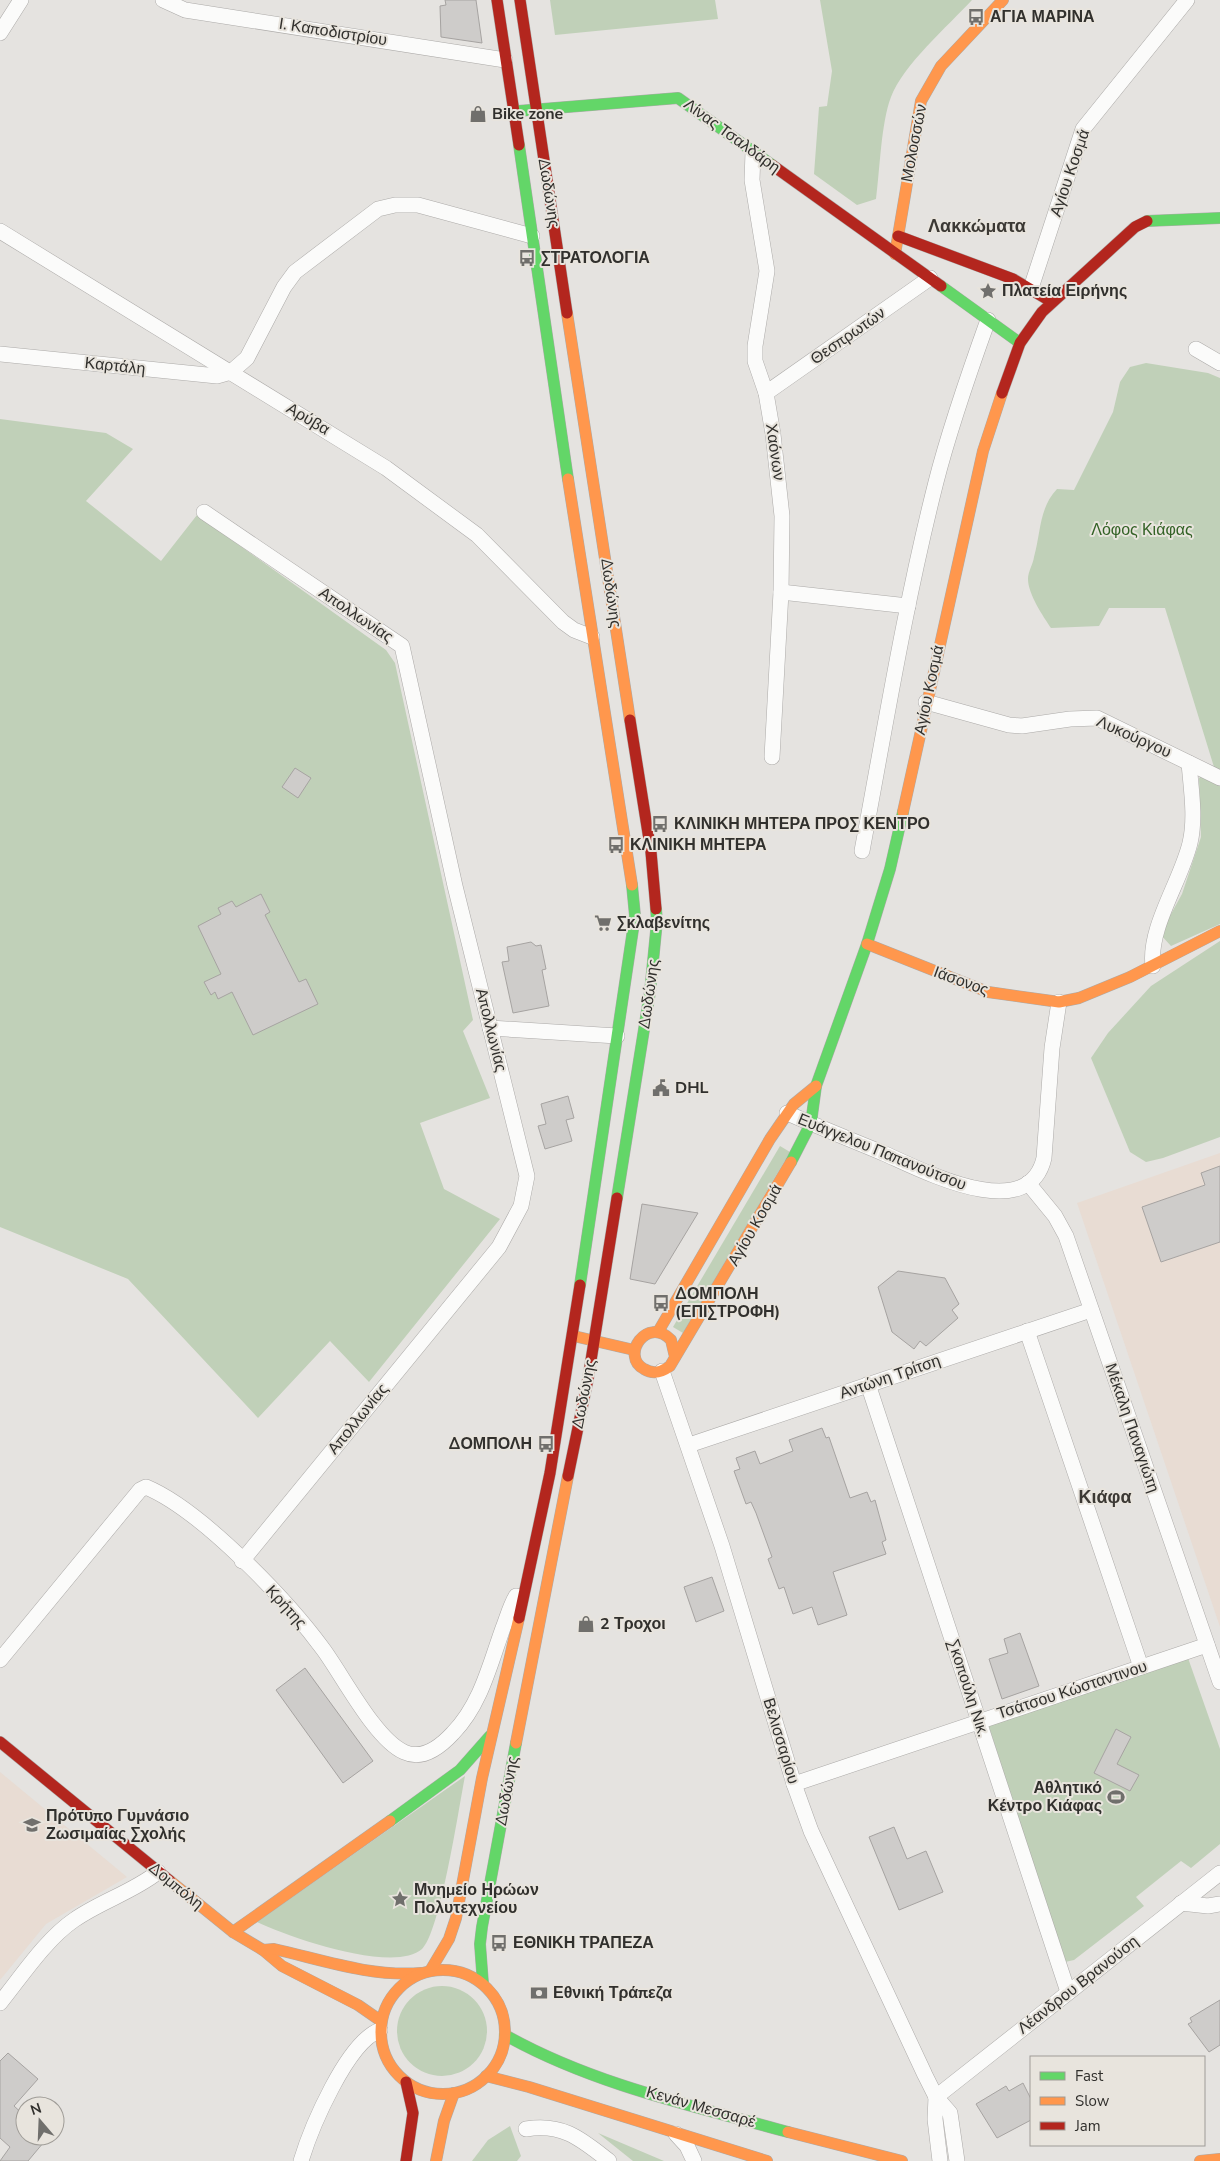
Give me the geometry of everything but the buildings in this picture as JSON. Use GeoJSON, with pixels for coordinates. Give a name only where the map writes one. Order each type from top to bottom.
{"type":"FeatureCollection","features":[{"type":"Feature","properties":{"kind":"main road","name":"Δωδώνης"},"geometry":{"type":"LineString","coordinates":[[380,2026],[386,2005],[396,1990],[410,1978],[426,1972],[444,1949],[456,1918],[491,1735],[527,1587],[546,1498],[630,957],[634,904],[496,0]]}},
{"type":"Feature","properties":{"kind":"main road","name":"Δωδώνης"},"geometry":{"type":"LineString","coordinates":[[482,1984],[482,1926],[533,1647],[594,1340],[650,992],[657,921],[651,852],[535,110],[520,0]]}},
{"type":"Feature","properties":{"kind":"main road","name":"Μολοσσών"},"geometry":{"type":"LineString","coordinates":[[895,254],[914,131],[927,88],[941,66],[1003,0]]}},
{"type":"Feature","properties":{"kind":"main road","name":"Λίνας Τσαλδάρη"},"geometry":{"type":"LineString","coordinates":[[513,112],[674,96],[1020,343]]}},
{"type":"Feature","properties":{"kind":"main road","name":"Αγίου Κοσμά"},"geometry":{"type":"LineString","coordinates":[[675,1357],[720,1285],[800,1147],[811,1123],[816,1086],[867,944],[890,869],[983,451],[1020,343],[1031,326],[1052,302],[1135,227],[1147,221],[1220,218]]}},
{"type":"Feature","properties":{"kind":"main road"},"geometry":{"type":"LineString","coordinates":[[898,236],[1013,279],[1052,302]]}},
{"type":"Feature","properties":{"kind":"main road"},"geometry":{"type":"LineString","coordinates":[[1059,1002],[1079,998],[1153,966],[1220,931]]}},
{"type":"Feature","properties":{"kind":"main road","name":"Ιάσονος"},"geometry":{"type":"LineString","coordinates":[[867,944],[988,992],[1059,1002]]}},
{"type":"Feature","properties":{"kind":"main road","name":"Αγίου Κοσμά"},"geometry":{"type":"LineString","coordinates":[[658,1332],[787,1113],[816,1086]]}},
{"type":"Feature","properties":{"kind":"main road"},"geometry":{"type":"LineString","coordinates":[[658,1332],[666,1335],[673,1342],[675,1357],[670,1366],[662,1372],[652,1372],[642,1369],[636,1360],[634,1350],[637,1341],[644,1335],[658,1332]]}},
{"type":"Feature","properties":{"kind":"main road"},"geometry":{"type":"LineString","coordinates":[[572,1335],[634,1350]]}},
{"type":"Feature","properties":{"kind":"main road"},"geometry":{"type":"LineString","coordinates":[[233,1932],[445,1782],[464,1766],[491,1735]]}},
{"type":"Feature","properties":{"kind":"main road","name":"Δομπόλη"},"geometry":{"type":"LineString","coordinates":[[0,1742],[233,1932],[263,1950],[282,1966],[358,2005],[380,2026]]}},
{"type":"Feature","properties":{"kind":"main road"},"geometry":{"type":"LineString","coordinates":[[263,1950],[274,1949],[380,1974],[404,1976],[455,1970],[466,1974],[482,1984],[493,1994],[503,2014],[505,2035],[498,2060],[486,2076],[466,2090],[454,2093],[433,2093],[406,2082]]}},
{"type":"Feature","properties":{"kind":"main road"},"geometry":{"type":"LineString","coordinates":[[380,2026],[382,2047],[388,2062],[406,2082],[411,2098],[412,2113],[406,2161]]}},
{"type":"Feature","properties":{"kind":"main road","name":"Κενάν Μεσσαρέ"},"geometry":{"type":"LineString","coordinates":[[505,2035],[540,2055],[586,2073],[738,2118],[902,2161]]}},
{"type":"Feature","properties":{"kind":"main road","name":"Κενάν Μεσσαρέ"},"geometry":{"type":"LineString","coordinates":[[486,2076],[529,2087],[767,2161]]}},
{"type":"Feature","properties":{"kind":"main road"},"geometry":{"type":"LineString","coordinates":[[436,2161],[444,2121],[454,2093]]}},
{"type":"Feature","properties":{"kind":"main road"},"geometry":{"type":"LineString","coordinates":[[1200,2161],[1220,2159]]}},
{"type":"Feature","properties":{"kind":"street"},"geometry":{"type":"LineString","coordinates":[[0,33],[21,0]]}},
{"type":"Feature","properties":{"kind":"street","name":"Ι. Καποδιστρίου"},"geometry":{"type":"LineString","coordinates":[[163,0],[185,10],[505,60]]}},
{"type":"Feature","properties":{"kind":"street","name":"Αγίου Κοσμά"},"geometry":{"type":"LineString","coordinates":[[1031,288],[1084,129],[1188,0]]}},
{"type":"Feature","properties":{"kind":"street","name":"Χαόνων"},"geometry":{"type":"LineString","coordinates":[[753,152],[752,180],[767,271],[755,346],[756,361],[766,393],[777,461],[782,516],[781,592],[772,758]]}},
{"type":"Feature","properties":{"kind":"street"},"geometry":{"type":"LineString","coordinates":[[231,372],[242,364],[250,353],[284,287],[295,272],[361,220],[378,209],[395,205],[418,205],[532,236]]}},
{"type":"Feature","properties":{"kind":"street","name":"Αρύβα"},"geometry":{"type":"LineString","coordinates":[[0,231],[366,455],[462,523],[556,615],[574,630],[592,637]]}},
{"type":"Feature","properties":{"kind":"street","name":"Θεσπρωτών"},"geometry":{"type":"LineString","coordinates":[[766,393],[930,278]]}},
{"type":"Feature","properties":{"kind":"street"},"geometry":{"type":"LineString","coordinates":[[862,851],[908,606],[936,482],[957,408],[988,320]]}},
{"type":"Feature","properties":{"kind":"street"},"geometry":{"type":"LineString","coordinates":[[1196,349],[1220,363]]}},
{"type":"Feature","properties":{"kind":"street","name":"Καρτάλη"},"geometry":{"type":"LineString","coordinates":[[0,354],[191,374],[217,376],[231,372]]}},
{"type":"Feature","properties":{"kind":"street","name":"Απολλωνίας"},"geometry":{"type":"LineString","coordinates":[[204,512],[402,646],[490,1028],[527,1176],[525,1194],[515,1220],[499,1247],[242,1561]]}},
{"type":"Feature","properties":{"kind":"street"},"geometry":{"type":"LineString","coordinates":[[781,592],[908,606]]}},
{"type":"Feature","properties":{"kind":"street","name":"Λυκούργου"},"geometry":{"type":"LineString","coordinates":[[926,702],[1009,725],[1022,726],[1070,719],[1097,718],[1220,778]]}},
{"type":"Feature","properties":{"kind":"street"},"geometry":{"type":"LineString","coordinates":[[1153,966],[1154,939],[1182,873],[1191,840],[1190,763]]}},
{"type":"Feature","properties":{"kind":"street"},"geometry":{"type":"LineString","coordinates":[[1028,1183],[1038,1175],[1044,1158],[1052,1048],[1059,1002]]}},
{"type":"Feature","properties":{"kind":"street"},"geometry":{"type":"LineString","coordinates":[[490,1028],[617,1036]]}},
{"type":"Feature","properties":{"kind":"street","name":"Ευάγγελου Παπανούτσου"},"geometry":{"type":"LineString","coordinates":[[787,1113],[963,1186],[999,1191],[1028,1183]]}},
{"type":"Feature","properties":{"kind":"street","name":"Μέκαλη Παναγιώτη"},"geometry":{"type":"LineString","coordinates":[[1028,1183],[1061,1224],[1220,1682]]}},
{"type":"Feature","properties":{"kind":"street","name":"Αντώνη Τρίτση"},"geometry":{"type":"LineString","coordinates":[[689,1445],[1092,1310]]}},
{"type":"Feature","properties":{"kind":"street"},"geometry":{"type":"LineString","coordinates":[[1027,1331],[1141,1667]]}},
{"type":"Feature","properties":{"kind":"street","name":"Βελισσαρίου"},"geometry":{"type":"LineString","coordinates":[[662,1372],[689,1445],[794,1784],[822,1857],[936,2097]]}},
{"type":"Feature","properties":{"kind":"street","name":"Σκοπούλη Νικ."},"geometry":{"type":"LineString","coordinates":[[868,1384],[1068,1992]]}},
{"type":"Feature","properties":{"kind":"street","name":"Κρήτης"},"geometry":{"type":"LineString","coordinates":[[0,1660],[135,1496],[146,1488],[178,1506],[242,1561],[322,1648],[382,1735],[402,1751],[415,1755],[431,1751],[440,1745],[454,1732],[471,1709],[483,1685],[514,1598],[527,1587]]}},
{"type":"Feature","properties":{"kind":"street","name":"Τσάτσου Κώσταντινου"},"geometry":{"type":"LineString","coordinates":[[794,1784],[1207,1645]]}},
{"type":"Feature","properties":{"kind":"street"},"geometry":{"type":"LineString","coordinates":[[0,2003],[51,1942],[72,1921],[106,1901],[135,1888],[158,1872]]}},
{"type":"Feature","properties":{"kind":"street","name":"Λέανδρου Βρανούση"},"geometry":{"type":"LineString","coordinates":[[936,2097],[1220,1872]]}},
{"type":"Feature","properties":{"kind":"street"},"geometry":{"type":"LineString","coordinates":[[1181,1903],[1208,1906],[1220,1904]]}},
{"type":"Feature","properties":{"kind":"street"},"geometry":{"type":"LineString","coordinates":[[301,2161],[313,2125],[344,2068],[364,2039],[380,2026]]}},
{"type":"Feature","properties":{"kind":"street"},"geometry":{"type":"LineString","coordinates":[[936,2097],[935,2112],[940,2161]]}},
{"type":"Feature","properties":{"kind":"street"},"geometry":{"type":"LineString","coordinates":[[936,2097],[950,2113],[957,2161]]}},
{"type":"Feature","properties":{"kind":"street"},"geometry":{"type":"LineString","coordinates":[[526,2129],[548,2127],[560,2129],[584,2142],[609,2161]]}},
{"type":"Feature","properties":{"kind":"street"},"geometry":{"type":"LineString","coordinates":[[676,2134],[686,2146],[694,2161]]}},
{"type":"Feature","properties":{"kind":"shaded area"},"geometry":{"type":"Polygon","coordinates":[[[1220,1153],[1220,1627],[1077,1203],[1220,1153]]]}},
{"type":"Feature","properties":{"kind":"shaded area","name":"Πρότυπο Γυμνάσιο Ζωσιμαίας Σχολής"},"geometry":{"type":"Polygon","coordinates":[[[0,1772],[127,1877],[46,1924],[0,1980],[0,1772]]]}},
{"type":"Feature","properties":{"kind":"green space"},"geometry":{"type":"Polygon","coordinates":[[[550,0],[715,0],[718,19],[555,35],[550,0]]]}},
{"type":"Feature","properties":{"kind":"green space"},"geometry":{"type":"Polygon","coordinates":[[[820,0],[972,0],[916,59],[897,85],[891,97],[885,120],[876,199],[857,205],[814,174],[819,107],[827,106],[832,71],[820,0]]]}},
{"type":"Feature","properties":{"kind":"green space","name":"Λόφος Κιάφας"},"geometry":{"type":"Polygon","coordinates":[[[1146,363],[1208,373],[1220,378],[1220,924],[1171,946],[1160,934],[1182,894],[1201,837],[1199,778],[1214,767],[1165,608],[1109,608],[1099,626],[1051,628],[1033,598],[1028,579],[1041,521],[1051,496],[1057,489],[1074,490],[1113,412],[1120,382],[1130,367],[1146,363]]]}},
{"type":"Feature","properties":{"kind":"green space"},"geometry":{"type":"Polygon","coordinates":[[[0,419],[106,433],[133,449],[86,501],[161,561],[197,515],[386,650],[395,663],[473,1020],[463,1031],[490,1098],[420,1123],[444,1189],[500,1219],[369,1382],[330,1341],[258,1418],[128,1279],[0,1227],[0,419]]]}},
{"type":"Feature","properties":{"kind":"green space"},"geometry":{"type":"Polygon","coordinates":[[[1220,941],[1220,1137],[1163,1158],[1146,1162],[1130,1152],[1091,1058],[1108,1033],[1151,986],[1220,941]]]}},
{"type":"Feature","properties":{"kind":"green space"},"geometry":{"type":"Polygon","coordinates":[[[780,1146],[790,1152],[683,1333],[673,1327],[780,1146]]]}},
{"type":"Feature","properties":{"kind":"green space","name":"Αθλητικό Κέντρο Κιάφας"},"geometry":{"type":"Polygon","coordinates":[[[1188,1658],[1220,1749],[1220,1844],[1191,1868],[1181,1861],[1136,1897],[1144,1906],[1074,1960],[1065,1962],[988,1724],[1188,1658]]]}},
{"type":"Feature","properties":{"kind":"green space"},"geometry":{"type":"Polygon","coordinates":[[[465,1776],[442,1895],[429,1938],[422,1949],[408,1956],[366,1955],[315,1944],[257,1922],[465,1776]]]}},
{"type":"Feature","properties":{"kind":"green space"},"geometry":{"type":"Polygon","coordinates":[[[442,1986],[459,1989],[474,1999],[484,2014],[487,2031],[484,2048],[474,2063],[459,2073],[442,2076],[425,2073],[410,2063],[400,2048],[397,2031],[400,2014],[410,1999],[425,1989],[442,1986]]]}},
{"type":"Feature","properties":{"kind":"green space"},"geometry":{"type":"Polygon","coordinates":[[[510,2126],[521,2156],[517,2161],[472,2161],[488,2140],[510,2126]]]}},
{"type":"Feature","properties":{"kind":"green space"},"geometry":{"type":"Polygon","coordinates":[[[598,2133],[664,2161],[633,2161],[598,2133]]]}},
{"type":"Feature","properties":{"kind":"traffic: fast"},"geometry":{"type":"LineString","coordinates":[[518,111],[678,98],[772,165]]}},
{"type":"Feature","properties":{"kind":"traffic: fast"},"geometry":{"type":"LineString","coordinates":[[519,145],[568,479]]}},
{"type":"Feature","properties":{"kind":"traffic: fast"},"geometry":{"type":"LineString","coordinates":[[1147,221],[1220,218]]}},
{"type":"Feature","properties":{"kind":"traffic: fast"},"geometry":{"type":"LineString","coordinates":[[941,286],[1020,343]]}},
{"type":"Feature","properties":{"kind":"traffic: fast"},"geometry":{"type":"LineString","coordinates":[[791,1162],[811,1123],[816,1086],[867,944],[890,869],[903,812]]}},
{"type":"Feature","properties":{"kind":"traffic: fast"},"geometry":{"type":"LineString","coordinates":[[580,1285],[635,916],[632,885]]}},
{"type":"Feature","properties":{"kind":"traffic: fast"},"geometry":{"type":"LineString","coordinates":[[617,1198],[650,992],[657,921],[656,909]]}},
{"type":"Feature","properties":{"kind":"traffic: fast"},"geometry":{"type":"LineString","coordinates":[[390,1821],[460,1770],[490,1736]]}},
{"type":"Feature","properties":{"kind":"traffic: fast"},"geometry":{"type":"LineString","coordinates":[[483,1984],[480,1944],[482,1927],[516,1743]]}},
{"type":"Feature","properties":{"kind":"traffic: fast"},"geometry":{"type":"LineString","coordinates":[[505,2035],[538,2052],[608,2080],[680,2103],[788,2132]]}},
{"type":"Feature","properties":{"kind":"traffic: slow"},"geometry":{"type":"LineString","coordinates":[[895,254],[921,101],[941,66],[1003,0]]}},
{"type":"Feature","properties":{"kind":"traffic: slow"},"geometry":{"type":"LineString","coordinates":[[567,313],[630,720]]}},
{"type":"Feature","properties":{"kind":"traffic: slow"},"geometry":{"type":"LineString","coordinates":[[903,812],[983,451],[1002,393]]}},
{"type":"Feature","properties":{"kind":"traffic: slow"},"geometry":{"type":"LineString","coordinates":[[568,479],[632,885]]}},
{"type":"Feature","properties":{"kind":"traffic: slow"},"geometry":{"type":"LineString","coordinates":[[867,944],[988,992],[1059,1002],[1079,998],[1130,977],[1220,931]]}},
{"type":"Feature","properties":{"kind":"traffic: slow"},"geometry":{"type":"LineString","coordinates":[[658,1332],[770,1139],[794,1104],[816,1086]]}},
{"type":"Feature","properties":{"kind":"traffic: slow"},"geometry":{"type":"LineString","coordinates":[[675,1357],[671,1340],[662,1334],[653,1332],[640,1340],[635,1355],[637,1363],[651,1372],[658,1372],[670,1366],[791,1162]]}},
{"type":"Feature","properties":{"kind":"traffic: slow"},"geometry":{"type":"LineString","coordinates":[[578,1337],[634,1350]]}},
{"type":"Feature","properties":{"kind":"traffic: slow"},"geometry":{"type":"LineString","coordinates":[[516,1743],[568,1476]]}},
{"type":"Feature","properties":{"kind":"traffic: slow"},"geometry":{"type":"LineString","coordinates":[[430,1971],[449,1939],[456,1918],[482,1778],[519,1618]]}},
{"type":"Feature","properties":{"kind":"traffic: slow"},"geometry":{"type":"LineString","coordinates":[[233,1932],[390,1821]]}},
{"type":"Feature","properties":{"kind":"traffic: slow"},"geometry":{"type":"LineString","coordinates":[[170,1881],[233,1932],[263,1950],[282,1966],[358,2005],[381,2021]]}},
{"type":"Feature","properties":{"kind":"traffic: slow"},"geometry":{"type":"LineString","coordinates":[[263,1950],[274,1949],[365,1970],[402,1974],[421,1973]]}},
{"type":"Feature","properties":{"kind":"traffic: slow"},"geometry":{"type":"LineString","coordinates":[[443,1970],[467,1974],[487,1988],[501,2008],[505,2032],[501,2056],[487,2076],[467,2090],[443,2094],[419,2090],[399,2076],[385,2056],[381,2032],[385,2008],[399,1988],[419,1974],[443,1970]]}},
{"type":"Feature","properties":{"kind":"traffic: slow"},"geometry":{"type":"LineString","coordinates":[[486,2076],[529,2087],[767,2161]]}},
{"type":"Feature","properties":{"kind":"traffic: slow"},"geometry":{"type":"LineString","coordinates":[[436,2161],[444,2121],[454,2093]]}},
{"type":"Feature","properties":{"kind":"traffic: slow"},"geometry":{"type":"LineString","coordinates":[[788,2132],[902,2161]]}},
{"type":"Feature","properties":{"kind":"traffic: slow"},"geometry":{"type":"LineString","coordinates":[[1200,2161],[1220,2159]]}},
{"type":"Feature","properties":{"kind":"traffic: jam"},"geometry":{"type":"LineString","coordinates":[[497,0],[519,145]]}},
{"type":"Feature","properties":{"kind":"traffic: jam"},"geometry":{"type":"LineString","coordinates":[[520,0],[567,313]]}},
{"type":"Feature","properties":{"kind":"traffic: jam"},"geometry":{"type":"LineString","coordinates":[[772,165],[941,286]]}},
{"type":"Feature","properties":{"kind":"traffic: jam"},"geometry":{"type":"LineString","coordinates":[[1002,393],[1020,343],[1042,312],[1135,227],[1147,221]]}},
{"type":"Feature","properties":{"kind":"traffic: jam"},"geometry":{"type":"LineString","coordinates":[[898,236],[1013,279],[1052,302]]}},
{"type":"Feature","properties":{"kind":"traffic: jam"},"geometry":{"type":"LineString","coordinates":[[630,720],[651,852],[656,909]]}},
{"type":"Feature","properties":{"kind":"traffic: jam"},"geometry":{"type":"LineString","coordinates":[[568,1476],[588,1379],[617,1198]]}},
{"type":"Feature","properties":{"kind":"traffic: jam"},"geometry":{"type":"LineString","coordinates":[[519,1618],[550,1473],[580,1285]]}},
{"type":"Feature","properties":{"kind":"traffic: jam"},"geometry":{"type":"LineString","coordinates":[[0,1742],[170,1881]]}},
{"type":"Feature","properties":{"kind":"traffic: jam"},"geometry":{"type":"LineString","coordinates":[[406,2082],[413,2113],[406,2161]]}},
{"type":"Feature","properties":{"kind":"place","name":"ΑΓΙΑ ΜΑΡΙΝΑ"},"geometry":{"type":"Point","coordinates":[976,17]}},
{"type":"Feature","properties":{"kind":"place","name":"Bike zone"},"geometry":{"type":"Point","coordinates":[478,114]}},
{"type":"Feature","properties":{"kind":"place","name":"ΣΤΡΑΤΟΛΟΓΙΑ"},"geometry":{"type":"Point","coordinates":[527,258]}},
{"type":"Feature","properties":{"kind":"place","name":"Πλατεία Ειρήνης"},"geometry":{"type":"Point","coordinates":[988,291]}},
{"type":"Feature","properties":{"kind":"place","name":"ΚΛΙΝΙΚΗ ΜΗΤΕΡΑ ΠΡΟΣ ΚΕΝΤΡΟ"},"geometry":{"type":"Point","coordinates":[660,824]}},
{"type":"Feature","properties":{"kind":"place","name":"ΚΛΙΝΙΚΗ ΜΗΤΕΡΑ"},"geometry":{"type":"Point","coordinates":[616,845]}},
{"type":"Feature","properties":{"kind":"place","name":"Σκλαβενίτης"},"geometry":{"type":"Point","coordinates":[603,923]}},
{"type":"Feature","properties":{"kind":"place","name":"DHL"},"geometry":{"type":"Point","coordinates":[661,1088]}},
{"type":"Feature","properties":{"kind":"place","name":"ΔΟΜΠΟΛΗ (ΕΠΙΣΤΡΟΦΗ)"},"geometry":{"type":"Point","coordinates":[661,1303]}},
{"type":"Feature","properties":{"kind":"place","name":"ΔΟΜΠΟΛΗ"},"geometry":{"type":"Point","coordinates":[546,1444]}},
{"type":"Feature","properties":{"kind":"place","name":"2 Τροχοι"},"geometry":{"type":"Point","coordinates":[586,1624]}},
{"type":"Feature","properties":{"kind":"place","name":"Αθλητικό Κέντρο Κιάφας"},"geometry":{"type":"Point","coordinates":[1116,1797]}},
{"type":"Feature","properties":{"kind":"place","name":"Πρότυπο Γυμνάσιο Ζωσιμαίας Σχολής"},"geometry":{"type":"Point","coordinates":[32,1825]}},
{"type":"Feature","properties":{"kind":"place","name":"Μνημείο Ηρώων Πολυτεχνείου"},"geometry":{"type":"Point","coordinates":[400,1899]}},
{"type":"Feature","properties":{"kind":"place","name":"ΕΘΝΙΚΗ ΤΡΑΠΕΖΑ"},"geometry":{"type":"Point","coordinates":[499,1943]}},
{"type":"Feature","properties":{"kind":"place","name":"Εθνική Τράπεζα"},"geometry":{"type":"Point","coordinates":[539,1993]}},
{"type":"Feature","properties":{"kind":"district","name":"Λακκώματα"},"geometry":{"type":"Point","coordinates":[977,226]}},
{"type":"Feature","properties":{"kind":"district","name":"Κιάφα"},"geometry":{"type":"Point","coordinates":[1105,1497]}}]}
